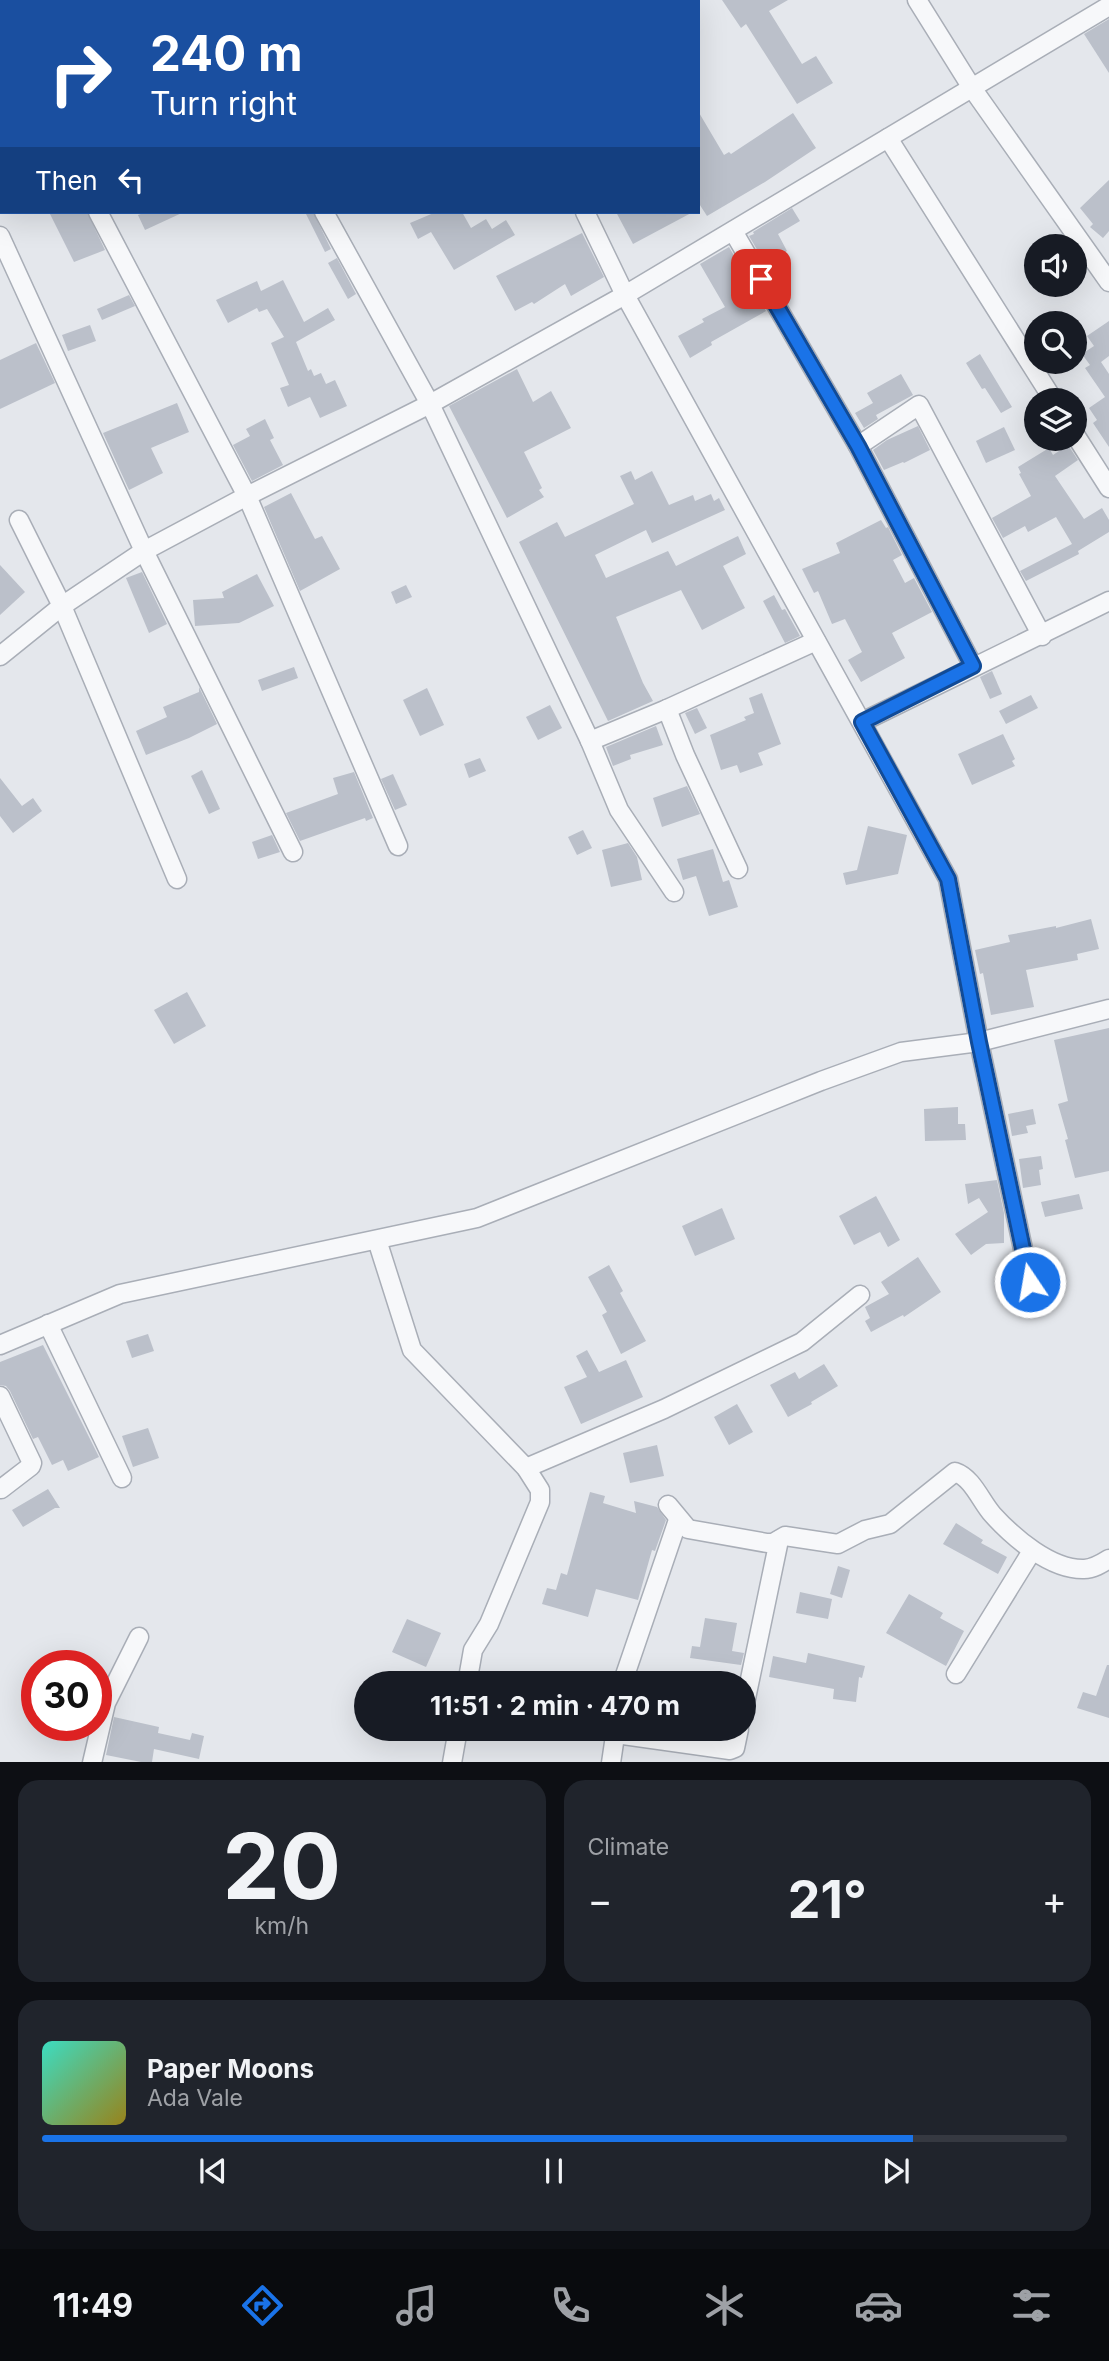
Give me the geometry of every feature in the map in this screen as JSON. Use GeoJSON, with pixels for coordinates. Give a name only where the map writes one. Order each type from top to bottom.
{"type":"FeatureCollection","features":[{"type":"Feature","properties":{"kind":"street"},"geometry":{"type":"LineString","coordinates":[[917,0],[972,88],[1109,282]]}},
{"type":"Feature","properties":{"kind":"street"},"geometry":{"type":"LineString","coordinates":[[0,656],[62,606],[144,551],[430,404],[625,295],[1109,6]]}},
{"type":"Feature","properties":{"kind":"street"},"geometry":{"type":"LineString","coordinates":[[888,138],[1046,388]]}},
{"type":"Feature","properties":{"kind":"street"},"geometry":{"type":"LineString","coordinates":[[99,214],[247,496],[398,846]]}},
{"type":"Feature","properties":{"kind":"street"},"geometry":{"type":"LineString","coordinates":[[325,214],[430,404],[590,741],[619,810],[674,892]]}},
{"type":"Feature","properties":{"kind":"street"},"geometry":{"type":"LineString","coordinates":[[586,214],[625,295],[948,879],[979,1042],[1030,1282]]}},
{"type":"Feature","properties":{"kind":"street"},"geometry":{"type":"LineString","coordinates":[[733,231],[858,446],[973,666]]}},
{"type":"Feature","properties":{"kind":"street"},"geometry":{"type":"LineString","coordinates":[[0,236],[144,551],[293,852]]}},
{"type":"Feature","properties":{"kind":"street"},"geometry":{"type":"LineString","coordinates":[[858,446],[919,405],[1042,636]]}},
{"type":"Feature","properties":{"kind":"street"},"geometry":{"type":"LineString","coordinates":[[1085,451],[1109,488]]}},
{"type":"Feature","properties":{"kind":"street"},"geometry":{"type":"LineString","coordinates":[[19,520],[62,606],[177,879]]}},
{"type":"Feature","properties":{"kind":"street"},"geometry":{"type":"LineString","coordinates":[[862,722],[1109,601]]}},
{"type":"Feature","properties":{"kind":"street"},"geometry":{"type":"LineString","coordinates":[[590,741],[667,709],[816,640]]}},
{"type":"Feature","properties":{"kind":"street"},"geometry":{"type":"LineString","coordinates":[[667,709],[685,755],[738,869]]}},
{"type":"Feature","properties":{"kind":"street"},"geometry":{"type":"LineString","coordinates":[[0,1345],[120,1294],[477,1218],[821,1081],[901,1052],[979,1042],[1109,1009]]}},
{"type":"Feature","properties":{"kind":"street"},"geometry":{"type":"LineString","coordinates":[[377,1240],[412,1350],[526,1468],[540,1490],[540,1502],[489,1624],[473,1650],[469,1671]]}},
{"type":"Feature","properties":{"kind":"street"},"geometry":{"type":"LineString","coordinates":[[526,1468],[664,1409],[802,1342],[860,1295]]}},
{"type":"Feature","properties":{"kind":"street"},"geometry":{"type":"LineString","coordinates":[[48,1324],[122,1478]]}},
{"type":"Feature","properties":{"kind":"street"},"geometry":{"type":"LineString","coordinates":[[0,1396],[32,1463],[1,1489]]}},
{"type":"Feature","properties":{"kind":"street"},"geometry":{"type":"LineString","coordinates":[[668,1505],[688,1529],[767,1543],[773,1543],[785,1536],[838,1544],[865,1530],[890,1524],[955,1472],[963,1475],[993,1515],[1032,1551],[1066,1567],[1086,1569],[1109,1559]]}},
{"type":"Feature","properties":{"kind":"street"},"geometry":{"type":"LineString","coordinates":[[626,1671],[678,1520]]}},
{"type":"Feature","properties":{"kind":"street"},"geometry":{"type":"LineString","coordinates":[[752,1671],[779,1539]]}},
{"type":"Feature","properties":{"kind":"street"},"geometry":{"type":"LineString","coordinates":[[956,1674],[1032,1551]]}},
{"type":"Feature","properties":{"kind":"street"},"geometry":{"type":"LineString","coordinates":[[92,1762],[106,1703],[139,1637]]}},
{"type":"Feature","properties":{"kind":"street"},"geometry":{"type":"LineString","coordinates":[[452,1762],[456,1741]]}},
{"type":"Feature","properties":{"kind":"street"},"geometry":{"type":"LineString","coordinates":[[611,1762],[614,1741]]}},
{"type":"Feature","properties":{"kind":"street"},"geometry":{"type":"LineString","coordinates":[[673,1741],[730,1750],[735,1748],[736,1741]]}},
{"type":"Feature","properties":{"kind":"building"},"geometry":{"type":"Polygon","coordinates":[[[722,0],[788,0],[769,11],[802,64],[816,56],[833,83],[797,104],[746,24],[741,28],[722,0]]]}},
{"type":"Feature","properties":{"kind":"building"},"geometry":{"type":"Polygon","coordinates":[[[1109,19],[1109,73],[1084,34],[1109,19]]]}},
{"type":"Feature","properties":{"kind":"building"},"geometry":{"type":"Polygon","coordinates":[[[793,113],[816,148],[707,216],[700,205],[700,114],[724,155],[729,152],[731,154],[793,113]]]}},
{"type":"Feature","properties":{"kind":"building"},"geometry":{"type":"Polygon","coordinates":[[[1109,180],[1109,231],[1103,238],[1090,227],[1093,224],[1080,208],[1109,180]]]}},
{"type":"Feature","properties":{"kind":"building"},"geometry":{"type":"Polygon","coordinates":[[[792,208],[800,221],[778,234],[787,251],[765,263],[749,236],[792,208]]]}},
{"type":"Feature","properties":{"kind":"building"},"geometry":{"type":"Polygon","coordinates":[[[50,214],[88,214],[105,250],[74,262],[50,214]]]}},
{"type":"Feature","properties":{"kind":"building"},"geometry":{"type":"Polygon","coordinates":[[[141,214],[180,214],[145,230],[138,215],[141,214]]]}},
{"type":"Feature","properties":{"kind":"building"},"geometry":{"type":"Polygon","coordinates":[[[306,214],[314,214],[331,249],[325,252],[306,214]]]}},
{"type":"Feature","properties":{"kind":"building"},"geometry":{"type":"Polygon","coordinates":[[[431,214],[463,214],[471,228],[486,219],[492,229],[506,220],[515,235],[454,270],[431,232],[418,239],[410,223],[431,214]]]}},
{"type":"Feature","properties":{"kind":"building"},"geometry":{"type":"Polygon","coordinates":[[[617,214],[689,214],[633,244],[617,214]]]}},
{"type":"Feature","properties":{"kind":"building"},"geometry":{"type":"Polygon","coordinates":[[[582,233],[604,277],[571,296],[565,284],[534,304],[532,302],[515,311],[496,276],[582,233]]]}},
{"type":"Feature","properties":{"kind":"building"},"geometry":{"type":"Polygon","coordinates":[[[729,247],[766,311],[711,342],[712,345],[690,358],[678,336],[725,307],[700,264],[729,247]]]}},
{"type":"Feature","properties":{"kind":"building"},"geometry":{"type":"Polygon","coordinates":[[[337,258],[356,294],[348,299],[328,263],[337,258]]]}},
{"type":"Feature","properties":{"kind":"building"},"geometry":{"type":"Polygon","coordinates":[[[283,280],[304,322],[328,308],[335,320],[296,342],[308,371],[311,369],[314,376],[321,373],[326,384],[335,380],[347,406],[320,418],[310,397],[288,407],[280,388],[289,385],[271,343],[284,337],[267,309],[259,312],[257,308],[228,323],[216,300],[257,281],[261,291],[283,280]]]}},
{"type":"Feature","properties":{"kind":"building"},"geometry":{"type":"Polygon","coordinates":[[[129,295],[135,306],[102,320],[97,309],[129,295]]]}},
{"type":"Feature","properties":{"kind":"building"},"geometry":{"type":"Polygon","coordinates":[[[1109,321],[1109,356],[1101,362],[1109,374],[1109,447],[1093,423],[1097,420],[1089,408],[1105,397],[1087,371],[1090,365],[1087,351],[1094,346],[1087,336],[1109,321]]]}},
{"type":"Feature","properties":{"kind":"building"},"geometry":{"type":"Polygon","coordinates":[[[90,325],[96,341],[68,351],[62,335],[90,325]]]}},
{"type":"Feature","properties":{"kind":"building"},"geometry":{"type":"Polygon","coordinates":[[[36,343],[55,383],[0,409],[0,360],[36,343]]]}},
{"type":"Feature","properties":{"kind":"building"},"geometry":{"type":"Polygon","coordinates":[[[980,354],[1012,407],[1001,413],[966,363],[980,354]]]}},
{"type":"Feature","properties":{"kind":"building"},"geometry":{"type":"Polygon","coordinates":[[[517,369],[533,402],[551,391],[571,428],[524,452],[544,497],[507,518],[449,406],[517,369]]]}},
{"type":"Feature","properties":{"kind":"building"},"geometry":{"type":"Polygon","coordinates":[[[901,374],[913,395],[876,415],[878,419],[864,428],[855,413],[873,403],[867,393],[901,374]]]}},
{"type":"Feature","properties":{"kind":"building"},"geometry":{"type":"Polygon","coordinates":[[[177,403],[189,432],[151,448],[163,473],[129,490],[103,433],[177,403]]]}},
{"type":"Feature","properties":{"kind":"building"},"geometry":{"type":"Polygon","coordinates":[[[265,419],[274,438],[270,440],[283,465],[252,481],[233,445],[250,436],[246,429],[265,419]]]}},
{"type":"Feature","properties":{"kind":"building"},"geometry":{"type":"Polygon","coordinates":[[[918,426],[930,450],[884,470],[873,450],[887,440],[918,426]]]}},
{"type":"Feature","properties":{"kind":"building"},"geometry":{"type":"Polygon","coordinates":[[[1004,427],[1015,450],[986,463],[976,441],[1004,427]]]}},
{"type":"Feature","properties":{"kind":"building"},"geometry":{"type":"Polygon","coordinates":[[[1044,451],[1051,451],[1053,455],[1059,451],[1072,451],[1078,460],[1055,476],[1084,519],[1102,508],[1109,520],[1109,532],[1078,551],[1079,554],[1026,581],[1020,571],[1072,544],[1056,517],[1028,532],[1025,526],[1003,538],[992,518],[1031,496],[1018,467],[1044,451]]]}},
{"type":"Feature","properties":{"kind":"building"},"geometry":{"type":"Polygon","coordinates":[[[631,471],[635,480],[652,471],[669,505],[693,495],[695,501],[711,494],[714,501],[719,498],[725,510],[652,543],[646,530],[595,555],[606,578],[668,551],[676,566],[738,536],[746,554],[723,566],[745,608],[702,630],[681,590],[616,617],[653,701],[608,721],[519,542],[557,522],[565,537],[634,504],[620,476],[631,471]]]}},
{"type":"Feature","properties":{"kind":"building"},"geometry":{"type":"Polygon","coordinates":[[[291,493],[315,539],[322,536],[340,569],[300,591],[264,507],[291,493]]]}},
{"type":"Feature","properties":{"kind":"building"},"geometry":{"type":"Polygon","coordinates":[[[881,520],[886,528],[888,527],[902,555],[893,560],[905,583],[914,578],[932,612],[892,633],[905,658],[861,682],[848,660],[862,652],[845,619],[832,624],[818,591],[814,593],[802,569],[840,553],[836,543],[881,520]]]}},
{"type":"Feature","properties":{"kind":"building"},"geometry":{"type":"Polygon","coordinates":[[[0,565],[25,592],[0,615],[0,565]]]}},
{"type":"Feature","properties":{"kind":"building"},"geometry":{"type":"Polygon","coordinates":[[[142,572],[167,624],[149,633],[126,578],[142,572]]]}},
{"type":"Feature","properties":{"kind":"building"},"geometry":{"type":"Polygon","coordinates":[[[257,574],[274,606],[239,623],[195,626],[193,600],[224,598],[222,592],[257,574]]]}},
{"type":"Feature","properties":{"kind":"building"},"geometry":{"type":"Polygon","coordinates":[[[406,585],[412,597],[396,604],[391,592],[406,585]]]}},
{"type":"Feature","properties":{"kind":"building"},"geometry":{"type":"Polygon","coordinates":[[[774,595],[800,636],[785,643],[763,601],[774,595]]]}},
{"type":"Feature","properties":{"kind":"building"},"geometry":{"type":"Polygon","coordinates":[[[294,667],[298,678],[262,691],[258,680],[294,667]]]}},
{"type":"Feature","properties":{"kind":"building"},"geometry":{"type":"Polygon","coordinates":[[[992,671],[1002,694],[990,699],[980,677],[992,671]]]}},
{"type":"Feature","properties":{"kind":"building"},"geometry":{"type":"Polygon","coordinates":[[[199,687],[217,724],[146,755],[136,731],[167,717],[163,707],[199,692],[199,687]]]}},
{"type":"Feature","properties":{"kind":"building"},"geometry":{"type":"Polygon","coordinates":[[[427,688],[444,725],[420,736],[403,700],[427,688]]]}},
{"type":"Feature","properties":{"kind":"building"},"geometry":{"type":"Polygon","coordinates":[[[762,693],[781,744],[758,753],[763,765],[740,773],[737,765],[721,770],[710,735],[746,720],[744,717],[754,713],[749,698],[762,693]]]}},
{"type":"Feature","properties":{"kind":"building"},"geometry":{"type":"Polygon","coordinates":[[[1031,695],[1038,708],[1006,724],[999,711],[1031,695]]]}},
{"type":"Feature","properties":{"kind":"building"},"geometry":{"type":"Polygon","coordinates":[[[550,705],[562,728],[538,740],[526,717],[550,705]]]}},
{"type":"Feature","properties":{"kind":"building"},"geometry":{"type":"Polygon","coordinates":[[[697,708],[707,728],[695,734],[685,713],[697,708]]]}},
{"type":"Feature","properties":{"kind":"building"},"geometry":{"type":"Polygon","coordinates":[[[656,726],[663,745],[630,755],[631,759],[613,766],[606,747],[656,726]]]}},
{"type":"Feature","properties":{"kind":"building"},"geometry":{"type":"Polygon","coordinates":[[[1003,734],[1015,759],[1012,761],[1015,766],[972,785],[958,754],[1003,734]]]}},
{"type":"Feature","properties":{"kind":"building"},"geometry":{"type":"Polygon","coordinates":[[[480,758],[486,771],[469,778],[464,764],[480,758]]]}},
{"type":"Feature","properties":{"kind":"building"},"geometry":{"type":"Polygon","coordinates":[[[202,770],[220,809],[209,814],[191,776],[202,770]]]}},
{"type":"Feature","properties":{"kind":"building"},"geometry":{"type":"Polygon","coordinates":[[[354,772],[373,818],[366,821],[365,818],[300,841],[286,813],[338,794],[333,778],[354,772]]]}},
{"type":"Feature","properties":{"kind":"building"},"geometry":{"type":"Polygon","coordinates":[[[393,774],[407,805],[395,810],[381,779],[393,774]]]}},
{"type":"Feature","properties":{"kind":"building"},"geometry":{"type":"Polygon","coordinates":[[[0,778],[22,806],[33,798],[42,811],[13,833],[0,816],[0,778]]]}},
{"type":"Feature","properties":{"kind":"building"},"geometry":{"type":"Polygon","coordinates":[[[687,786],[700,814],[662,827],[653,798],[687,786]]]}},
{"type":"Feature","properties":{"kind":"building"},"geometry":{"type":"Polygon","coordinates":[[[868,826],[907,835],[898,874],[846,885],[843,873],[857,870],[868,826]]]}},
{"type":"Feature","properties":{"kind":"building"},"geometry":{"type":"Polygon","coordinates":[[[583,830],[592,848],[577,855],[568,837],[583,830]]]}},
{"type":"Feature","properties":{"kind":"building"},"geometry":{"type":"Polygon","coordinates":[[[272,835],[280,852],[258,859],[252,842],[272,835]]]}},
{"type":"Feature","properties":{"kind":"building"},"geometry":{"type":"Polygon","coordinates":[[[628,843],[637,857],[642,880],[611,887],[602,850],[628,843]]]}},
{"type":"Feature","properties":{"kind":"building"},"geometry":{"type":"Polygon","coordinates":[[[713,849],[723,882],[729,880],[738,907],[709,916],[696,876],[683,880],[677,859],[713,849]]]}},
{"type":"Feature","properties":{"kind":"building"},"geometry":{"type":"Polygon","coordinates":[[[1091,919],[1099,949],[1077,954],[1078,960],[1026,970],[1034,1007],[991,1015],[983,973],[980,974],[975,950],[1010,942],[1008,935],[1056,928],[1091,919]]]}},
{"type":"Feature","properties":{"kind":"building"},"geometry":{"type":"Polygon","coordinates":[[[187,992],[206,1026],[174,1044],[154,1010],[187,992]]]}},
{"type":"Feature","properties":{"kind":"building"},"geometry":{"type":"Polygon","coordinates":[[[1109,1028],[1109,1171],[1075,1178],[1058,1104],[1068,1101],[1054,1040],[1109,1028]]]}},
{"type":"Feature","properties":{"kind":"building"},"geometry":{"type":"Polygon","coordinates":[[[958,1107],[958,1124],[965,1124],[966,1140],[925,1141],[924,1109],[958,1107]]]}},
{"type":"Feature","properties":{"kind":"building"},"geometry":{"type":"Polygon","coordinates":[[[1033,1109],[1036,1124],[1026,1126],[1028,1133],[1012,1136],[1008,1114],[1033,1109]]]}},
{"type":"Feature","properties":{"kind":"building"},"geometry":{"type":"Polygon","coordinates":[[[1041,1156],[1041,1185],[1023,1188],[1019,1159],[1041,1156]]]}},
{"type":"Feature","properties":{"kind":"building"},"geometry":{"type":"Polygon","coordinates":[[[997,1180],[1004,1213],[1004,1243],[986,1244],[971,1255],[955,1234],[988,1212],[979,1198],[968,1204],[965,1184],[997,1180]]]}},
{"type":"Feature","properties":{"kind":"building"},"geometry":{"type":"Polygon","coordinates":[[[1079,1194],[1083,1209],[1045,1217],[1041,1202],[1079,1194]]]}},
{"type":"Feature","properties":{"kind":"building"},"geometry":{"type":"Polygon","coordinates":[[[876,1196],[900,1240],[888,1247],[880,1232],[854,1245],[839,1216],[876,1196]]]}},
{"type":"Feature","properties":{"kind":"building"},"geometry":{"type":"Polygon","coordinates":[[[722,1208],[735,1239],[695,1256],[682,1226],[722,1208]]]}},
{"type":"Feature","properties":{"kind":"building"},"geometry":{"type":"Polygon","coordinates":[[[918,1257],[941,1292],[904,1317],[903,1315],[871,1332],[865,1321],[870,1318],[865,1307],[889,1294],[881,1282],[918,1257]]]}},
{"type":"Feature","properties":{"kind":"building"},"geometry":{"type":"Polygon","coordinates":[[[609,1265],[623,1291],[620,1293],[646,1341],[621,1354],[602,1315],[607,1312],[588,1277],[609,1265]]]}},
{"type":"Feature","properties":{"kind":"building"},"geometry":{"type":"Polygon","coordinates":[[[148,1334],[154,1351],[132,1358],[126,1341],[148,1334]]]}},
{"type":"Feature","properties":{"kind":"building"},"geometry":{"type":"Polygon","coordinates":[[[43,1345],[99,1457],[68,1471],[63,1460],[52,1465],[38,1437],[33,1439],[10,1391],[6,1386],[0,1385],[0,1362],[43,1345]]]}},
{"type":"Feature","properties":{"kind":"building"},"geometry":{"type":"Polygon","coordinates":[[[587,1350],[599,1372],[626,1360],[643,1397],[581,1424],[564,1387],[587,1377],[576,1356],[587,1350]]]}},
{"type":"Feature","properties":{"kind":"building"},"geometry":{"type":"Polygon","coordinates":[[[824,1364],[838,1386],[788,1417],[770,1385],[795,1372],[799,1379],[824,1364]]]}},
{"type":"Feature","properties":{"kind":"building"},"geometry":{"type":"Polygon","coordinates":[[[737,1404],[753,1432],[729,1445],[714,1417],[737,1404]]]}},
{"type":"Feature","properties":{"kind":"building"},"geometry":{"type":"Polygon","coordinates":[[[148,1428],[159,1458],[133,1467],[122,1436],[148,1428]]]}},
{"type":"Feature","properties":{"kind":"building"},"geometry":{"type":"Polygon","coordinates":[[[657,1445],[664,1476],[630,1483],[623,1453],[657,1445]]]}},
{"type":"Feature","properties":{"kind":"building"},"geometry":{"type":"Polygon","coordinates":[[[48,1489],[60,1508],[55,1508],[23,1527],[12,1510],[48,1489]]]}},
{"type":"Feature","properties":{"kind":"building"},"geometry":{"type":"Polygon","coordinates":[[[590,1492],[605,1496],[603,1503],[636,1513],[634,1501],[657,1507],[666,1520],[655,1551],[652,1550],[638,1600],[596,1589],[588,1617],[542,1604],[547,1588],[556,1590],[561,1573],[567,1575],[590,1492]]]}},
{"type":"Feature","properties":{"kind":"building"},"geometry":{"type":"Polygon","coordinates":[[[956,1523],[983,1540],[981,1543],[1007,1557],[998,1574],[943,1544],[956,1523]]]}},
{"type":"Feature","properties":{"kind":"building"},"geometry":{"type":"Polygon","coordinates":[[[838,1566],[850,1570],[842,1598],[830,1594],[838,1566]]]}},
{"type":"Feature","properties":{"kind":"building"},"geometry":{"type":"Polygon","coordinates":[[[800,1592],[832,1599],[828,1619],[796,1613],[800,1592]]]}},
{"type":"Feature","properties":{"kind":"building"},"geometry":{"type":"Polygon","coordinates":[[[909,1594],[943,1613],[940,1618],[964,1631],[946,1666],[886,1633],[909,1594]]]}},
{"type":"Feature","properties":{"kind":"building"},"geometry":{"type":"Polygon","coordinates":[[[705,1618],[737,1623],[732,1651],[744,1653],[741,1665],[690,1658],[692,1646],[700,1647],[705,1618]]]}},
{"type":"Feature","properties":{"kind":"building"},"geometry":{"type":"Polygon","coordinates":[[[407,1619],[441,1633],[426,1667],[392,1652],[407,1619]]]}},
{"type":"Feature","properties":{"kind":"building"},"geometry":{"type":"Polygon","coordinates":[[[808,1653],[865,1666],[862,1678],[859,1677],[856,1702],[833,1699],[834,1689],[769,1677],[773,1656],[806,1663],[808,1653]]]}},
{"type":"Feature","properties":{"kind":"building"},"geometry":{"type":"Polygon","coordinates":[[[1107,1665],[1109,1718],[1077,1708],[1083,1692],[1096,1696],[1107,1665]]]}},
{"type":"Feature","properties":{"kind":"building"},"geometry":{"type":"Polygon","coordinates":[[[114,1717],[159,1727],[158,1733],[190,1740],[192,1733],[204,1736],[199,1759],[154,1749],[152,1762],[106,1755],[109,1741],[112,1741],[114,1717]]]}},
{"type":"Feature","properties":{"kind":"route"},"geometry":{"type":"LineString","coordinates":[[761,279],[858,446],[973,666],[862,722],[948,879],[979,1042],[1030,1282]]}}]}
